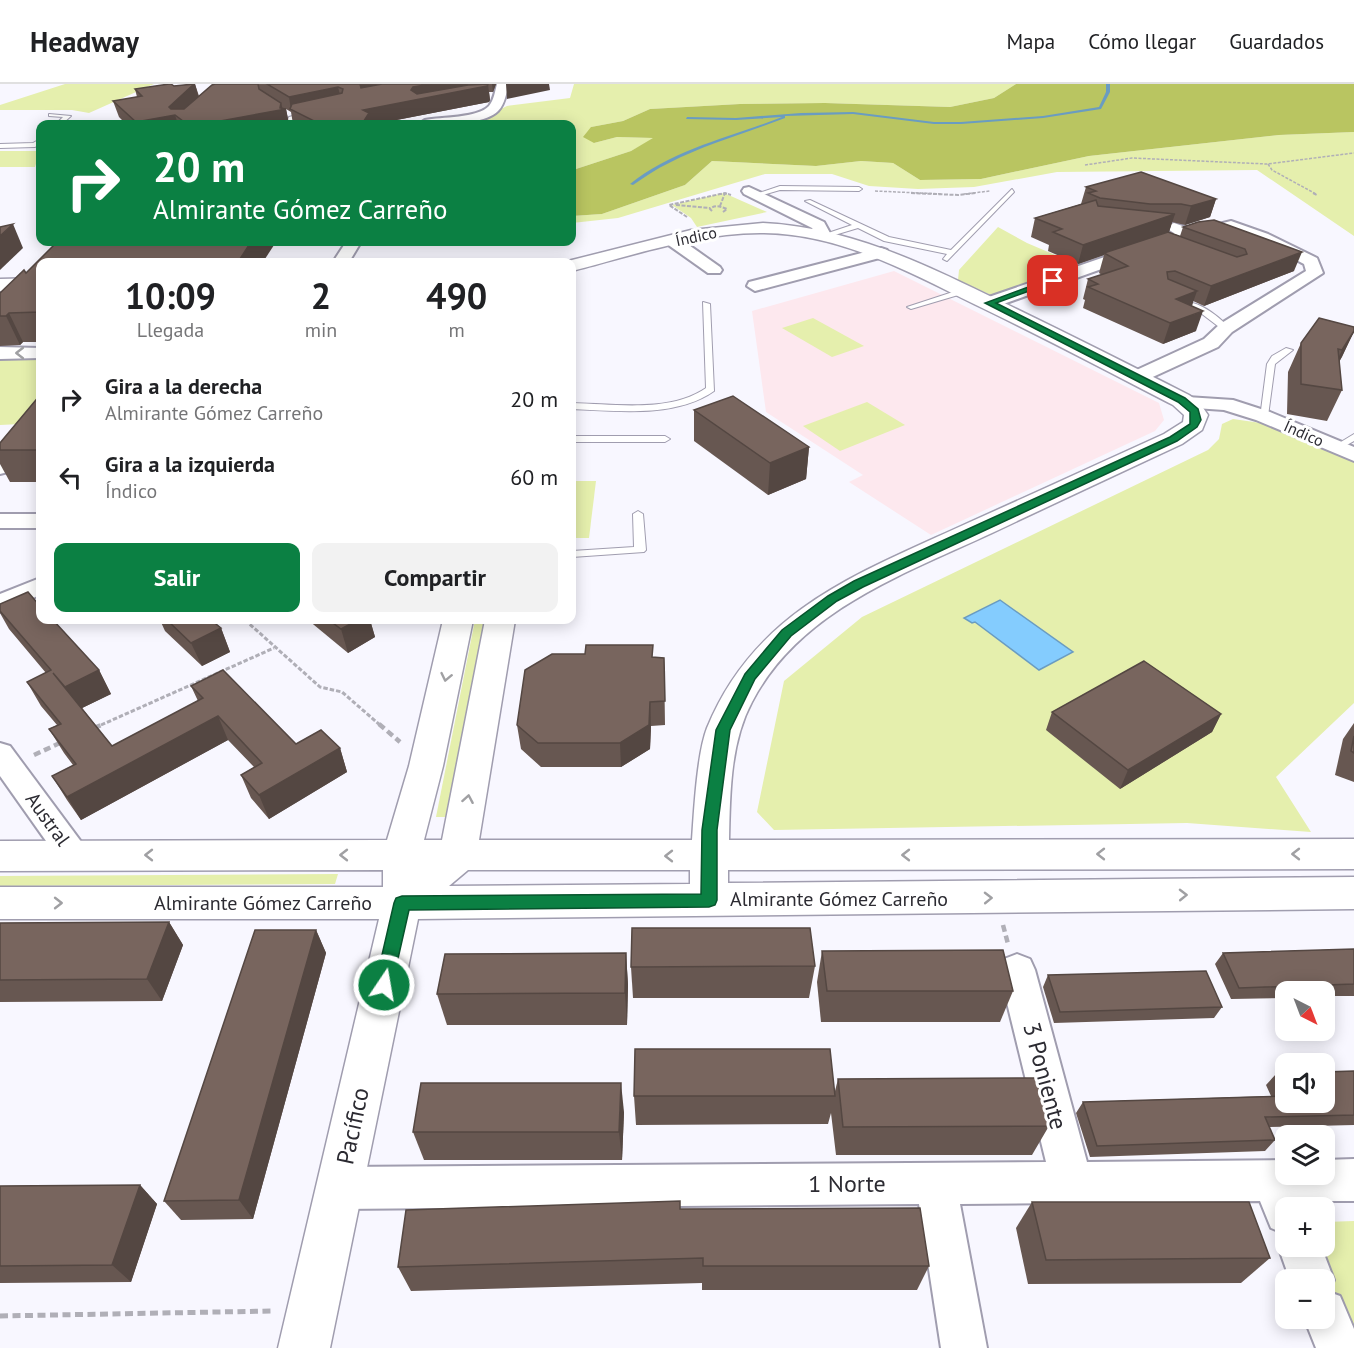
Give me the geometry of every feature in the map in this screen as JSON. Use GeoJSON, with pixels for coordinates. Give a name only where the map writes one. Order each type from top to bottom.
{"type":"FeatureCollection","features":[{"type":"Feature","properties":{"kind":"street"},"geometry":{"type":"LineString","coordinates":[[446,120],[484,113],[495,107],[497,92]]}},
{"type":"Feature","properties":{"kind":"street","name":"Índico"},"geometry":{"type":"LineString","coordinates":[[752,193],[819,225],[826,234]]}},
{"type":"Feature","properties":{"kind":"street"},"geometry":{"type":"LineString","coordinates":[[989,303],[1172,236],[1208,233],[1231,226],[1263,237],[1311,261],[1315,273],[1226,328],[1211,343],[1137,377]]}},
{"type":"Feature","properties":{"kind":"street","name":"Índico"},"geometry":{"type":"LineString","coordinates":[[583,263],[724,231],[764,228],[826,234],[881,253],[989,303],[1137,377],[1191,409],[1258,414],[1348,447]]}},
{"type":"Feature","properties":{"kind":"street"},"geometry":{"type":"LineString","coordinates":[[673,241],[714,270]]}},
{"type":"Feature","properties":{"kind":"street"},"geometry":{"type":"LineString","coordinates":[[754,286],[881,253]]}},
{"type":"Feature","properties":{"kind":"street"},"geometry":{"type":"LineString","coordinates":[[15,286],[36,272]]}},
{"type":"Feature","properties":{"kind":"street"},"geometry":{"type":"LineString","coordinates":[[0,353],[36,353]]}},
{"type":"Feature","properties":{"kind":"street"},"geometry":{"type":"LineString","coordinates":[[709,900],[708,856],[712,806],[723,730],[750,677],[787,633],[833,598],[859,584],[1173,439],[1194,425],[1191,409]]}},
{"type":"Feature","properties":{"kind":"street"},"geometry":{"type":"LineString","coordinates":[[0,467],[36,419]]}},
{"type":"Feature","properties":{"kind":"street"},"geometry":{"type":"LineString","coordinates":[[0,432],[26,432]]}},
{"type":"Feature","properties":{"kind":"street"},"geometry":{"type":"LineString","coordinates":[[0,521],[36,521]]}},
{"type":"Feature","properties":{"kind":"street"},"geometry":{"type":"LineString","coordinates":[[0,604],[36,588]]}},
{"type":"Feature","properties":{"kind":"street","name":"Pacífico"},"geometry":{"type":"LineString","coordinates":[[308,1329],[402,903],[402,854],[426,766],[457,624]]}},
{"type":"Feature","properties":{"kind":"street"},"geometry":{"type":"LineString","coordinates":[[402,903],[458,857],[499,624]]}},
{"type":"Feature","properties":{"kind":"street","name":"Austral"},"geometry":{"type":"LineString","coordinates":[[4,760],[75,856]]}},
{"type":"Feature","properties":{"kind":"street"},"geometry":{"type":"LineString","coordinates":[[0,856],[1354,854]]}},
{"type":"Feature","properties":{"kind":"street","name":"Almirante Gómez Carreño"},"geometry":{"type":"LineString","coordinates":[[0,903],[402,903],[1354,893]]}},
{"type":"Feature","properties":{"kind":"street","name":"3 Poniente"},"geometry":{"type":"LineString","coordinates":[[1017,970],[1072,1183]]}},
{"type":"Feature","properties":{"kind":"street","name":"1 Norte"},"geometry":{"type":"LineString","coordinates":[[339,1188],[1072,1183],[1279,1197],[1354,1180]]}},
{"type":"Feature","properties":{"kind":"street"},"geometry":{"type":"LineString","coordinates":[[936,1184],[964,1348]]}},
{"type":"Feature","properties":{"kind":"street"},"geometry":{"type":"LineString","coordinates":[[1331,1329],[1339,1348]]}},
{"type":"Feature","properties":{"kind":"lane"},"geometry":{"type":"LineString","coordinates":[[283,112],[289,120]]}},
{"type":"Feature","properties":{"kind":"lane"},"geometry":{"type":"LineString","coordinates":[[293,120],[312,114]]}},
{"type":"Feature","properties":{"kind":"lane"},"geometry":{"type":"LineString","coordinates":[[51,115],[68,116],[64,120]]}},
{"type":"Feature","properties":{"kind":"lane"},"geometry":{"type":"LineString","coordinates":[[0,146],[36,145]]}},
{"type":"Feature","properties":{"kind":"lane"},"geometry":{"type":"LineString","coordinates":[[752,193],[780,188],[859,189]]}},
{"type":"Feature","properties":{"kind":"lane"},"geometry":{"type":"LineString","coordinates":[[945,261],[1010,192]]}},
{"type":"Feature","properties":{"kind":"lane"},"geometry":{"type":"LineString","coordinates":[[808,201],[886,238],[952,253]]}},
{"type":"Feature","properties":{"kind":"lane"},"geometry":{"type":"LineString","coordinates":[[826,234],[859,225]]}},
{"type":"Feature","properties":{"kind":"lane"},"geometry":{"type":"LineString","coordinates":[[911,308],[962,291]]}},
{"type":"Feature","properties":{"kind":"lane"},"geometry":{"type":"LineString","coordinates":[[1175,299],[1204,312],[1226,328]]}},
{"type":"Feature","properties":{"kind":"lane"},"geometry":{"type":"LineString","coordinates":[[576,406],[671,406],[688,403],[707,393],[711,389],[706,304]]}},
{"type":"Feature","properties":{"kind":"lane"},"geometry":{"type":"LineString","coordinates":[[1258,414],[1271,364],[1275,358],[1289,350]]}},
{"type":"Feature","properties":{"kind":"lane"},"geometry":{"type":"LineString","coordinates":[[576,440],[665,439]]}},
{"type":"Feature","properties":{"kind":"lane"},"geometry":{"type":"LineString","coordinates":[[576,554],[640,550],[638,514]]}},
{"type":"Feature","properties":{"kind":"path"},"geometry":{"type":"LineString","coordinates":[[1085,165],[1132,158],[1267,164],[1354,153]]}},
{"type":"Feature","properties":{"kind":"path"},"geometry":{"type":"LineString","coordinates":[[1267,164],[1272,170],[1317,195]]}},
{"type":"Feature","properties":{"kind":"path"},"geometry":{"type":"LineString","coordinates":[[859,189],[928,195],[958,195],[987,190],[1010,192]]}},
{"type":"Feature","properties":{"kind":"path"},"geometry":{"type":"LineString","coordinates":[[669,205],[725,193],[733,196]]}},
{"type":"Feature","properties":{"kind":"path"},"geometry":{"type":"LineString","coordinates":[[720,206],[725,193]]}},
{"type":"Feature","properties":{"kind":"path"},"geometry":{"type":"LineString","coordinates":[[669,205],[710,208],[720,206],[726,210],[717,212],[710,208]]}},
{"type":"Feature","properties":{"kind":"path"},"geometry":{"type":"LineString","coordinates":[[669,205],[687,217],[698,236]]}},
{"type":"Feature","properties":{"kind":"path"},"geometry":{"type":"LineString","coordinates":[[249,624],[320,687],[342,692],[426,766]]}},
{"type":"Feature","properties":{"kind":"path"},"geometry":{"type":"LineString","coordinates":[[83,733],[274,648]]}},
{"type":"Feature","properties":{"kind":"path"},"geometry":{"type":"LineString","coordinates":[[4,760],[73,738]]}},
{"type":"Feature","properties":{"kind":"path"},"geometry":{"type":"LineString","coordinates":[[994,898],[1017,970]]}},
{"type":"Feature","properties":{"kind":"path"},"geometry":{"type":"LineString","coordinates":[[0,1316],[308,1329]]}},
{"type":"Feature","properties":{"kind":"shaded area"},"geometry":{"type":"Polygon","coordinates":[[[894,271],[1159,403],[1164,420],[1155,431],[931,535],[849,482],[863,475],[766,412],[752,311],[894,271]]]}},
{"type":"Feature","properties":{"kind":"green space"},"geometry":{"type":"Polygon","coordinates":[[[65,84],[154,84],[89,113],[72,110],[0,110],[0,105],[65,84]]]}},
{"type":"Feature","properties":{"kind":"green space"},"geometry":{"type":"Polygon","coordinates":[[[574,84],[1016,84],[994,98],[950,107],[825,103],[740,104],[650,109],[623,121],[591,127],[594,143],[617,137],[655,138],[631,151],[576,169],[576,120],[458,120],[491,114],[507,106],[570,98],[574,84]]]}},
{"type":"Feature","properties":{"kind":"green space"},"geometry":{"type":"Polygon","coordinates":[[[1016,84],[1354,84],[1354,132],[1279,135],[1089,156],[981,179],[920,180],[893,163],[861,161],[816,166],[712,161],[685,185],[602,214],[576,216],[576,169],[631,151],[653,138],[617,137],[594,143],[583,137],[591,127],[623,121],[650,109],[740,104],[825,103],[950,107],[994,98],[1016,84]]]}},
{"type":"Feature","properties":{"kind":"green space"},"geometry":{"type":"Polygon","coordinates":[[[1354,132],[1354,236],[1257,170],[1057,172],[974,187],[918,189],[869,186],[832,174],[765,174],[618,218],[576,223],[576,216],[602,214],[685,185],[712,161],[816,166],[861,161],[893,163],[920,180],[981,179],[1089,156],[1279,135],[1354,132]]]}},
{"type":"Feature","properties":{"kind":"green space"},"geometry":{"type":"Polygon","coordinates":[[[0,151],[36,151],[35,167],[0,167],[0,151]]]}},
{"type":"Feature","properties":{"kind":"green space"},"geometry":{"type":"Polygon","coordinates":[[[724,193],[767,212],[697,227],[691,218],[672,205],[724,193]]]}},
{"type":"Feature","properties":{"kind":"green space"},"geometry":{"type":"Polygon","coordinates":[[[998,227],[1027,243],[1081,266],[993,296],[958,280],[959,270],[998,227]]]}},
{"type":"Feature","properties":{"kind":"green space"},"geometry":{"type":"Polygon","coordinates":[[[813,318],[864,346],[832,357],[782,328],[813,318]]]}},
{"type":"Feature","properties":{"kind":"green space"},"geometry":{"type":"Polygon","coordinates":[[[0,359],[36,359],[36,406],[21,424],[0,425],[0,359]]]}},
{"type":"Feature","properties":{"kind":"green space"},"geometry":{"type":"Polygon","coordinates":[[[867,402],[905,425],[840,451],[803,426],[867,402]]]}},
{"type":"Feature","properties":{"kind":"green space"},"geometry":{"type":"Polygon","coordinates":[[[1233,419],[1261,423],[1354,462],[1354,703],[1276,777],[1311,832],[1187,823],[774,830],[757,812],[784,681],[862,617],[1208,450],[1219,439],[1222,424],[1233,419]]]}},
{"type":"Feature","properties":{"kind":"green space"},"geometry":{"type":"Polygon","coordinates":[[[576,481],[596,481],[589,538],[576,538],[576,481]]]}},
{"type":"Feature","properties":{"kind":"green space"},"geometry":{"type":"Polygon","coordinates":[[[474,624],[485,624],[449,817],[436,817],[474,624]]]}},
{"type":"Feature","properties":{"kind":"green space"},"geometry":{"type":"Polygon","coordinates":[[[338,874],[335,884],[0,886],[0,876],[338,874]]]}},
{"type":"Feature","properties":{"kind":"green space"},"geometry":{"type":"Polygon","coordinates":[[[1354,1221],[1354,1344],[1335,1298],[1335,1269],[1323,1269],[1318,1257],[1335,1257],[1335,1222],[1354,1221]]]}},
{"type":"Feature","properties":{"kind":"water"},"geometry":{"type":"Polygon","coordinates":[[[1000,600],[1073,652],[1039,670],[975,622],[972,623],[964,618],[1000,600]]]}},
{"type":"Feature","properties":{"kind":"building"},"geometry":{"type":"Polygon","coordinates":[[[171,84],[174,86],[194,84],[169,107],[184,109],[212,85],[258,84],[259,89],[281,103],[280,108],[286,109],[226,120],[182,120],[175,115],[134,120],[113,101],[142,96],[135,89],[171,84]]]}},
{"type":"Feature","properties":{"kind":"building"},"geometry":{"type":"Polygon","coordinates":[[[267,84],[360,84],[361,88],[382,84],[431,84],[413,87],[411,90],[417,94],[488,84],[363,110],[369,113],[365,120],[312,120],[290,109],[292,104],[342,93],[343,89],[338,87],[289,97],[267,84]]]}},
{"type":"Feature","properties":{"kind":"building"},"geometry":{"type":"Polygon","coordinates":[[[1141,172],[1216,199],[1191,206],[1150,204],[1100,198],[1088,193],[1096,191],[1086,187],[1141,172]]]}},
{"type":"Feature","properties":{"kind":"building"},"geometry":{"type":"Polygon","coordinates":[[[1096,200],[1098,206],[1175,214],[1083,245],[1053,232],[1062,229],[1035,218],[1096,200]]]}},
{"type":"Feature","properties":{"kind":"building"},"geometry":{"type":"Polygon","coordinates":[[[1214,220],[1302,252],[1211,286],[1175,271],[1167,272],[1168,279],[1197,291],[1176,299],[1203,311],[1170,323],[1088,287],[1098,284],[1088,279],[1128,266],[1104,253],[1168,232],[1237,257],[1247,254],[1245,249],[1183,227],[1214,220]]]}},
{"type":"Feature","properties":{"kind":"building"},"geometry":{"type":"Polygon","coordinates":[[[13,224],[0,236],[0,227],[13,224]]]}},
{"type":"Feature","properties":{"kind":"building"},"geometry":{"type":"Polygon","coordinates":[[[53,246],[248,246],[241,258],[41,258],[53,246]]]}},
{"type":"Feature","properties":{"kind":"building"},"geometry":{"type":"Polygon","coordinates":[[[36,263],[36,312],[9,313],[6,316],[0,316],[0,293],[24,270],[26,273],[36,263]]]}},
{"type":"Feature","properties":{"kind":"building"},"geometry":{"type":"Polygon","coordinates":[[[1319,318],[1354,327],[1354,331],[1342,350],[1338,349],[1342,390],[1301,384],[1301,343],[1319,318]]]}},
{"type":"Feature","properties":{"kind":"building"},"geometry":{"type":"Polygon","coordinates":[[[733,396],[809,447],[770,463],[694,410],[733,396]]]}},
{"type":"Feature","properties":{"kind":"building"},"geometry":{"type":"Polygon","coordinates":[[[36,400],[36,450],[0,450],[0,443],[36,400]]]}},
{"type":"Feature","properties":{"kind":"building"},"geometry":{"type":"Polygon","coordinates":[[[28,592],[36,601],[36,624],[57,624],[99,670],[65,687],[53,673],[112,746],[203,698],[191,686],[223,670],[296,744],[321,730],[340,748],[259,795],[241,775],[262,763],[218,716],[67,797],[52,776],[76,764],[49,729],[61,724],[27,682],[51,670],[0,611],[0,604],[28,592]]]}},
{"type":"Feature","properties":{"kind":"building"},"geometry":{"type":"Polygon","coordinates":[[[171,624],[216,624],[221,628],[191,643],[171,624]]]}},
{"type":"Feature","properties":{"kind":"building"},"geometry":{"type":"Polygon","coordinates":[[[334,624],[350,624],[341,629],[334,624]]]}},
{"type":"Feature","properties":{"kind":"building"},"geometry":{"type":"Polygon","coordinates":[[[586,645],[653,645],[652,657],[664,658],[665,701],[650,702],[649,725],[620,743],[538,743],[517,725],[525,670],[552,654],[585,654],[586,645]]]}},
{"type":"Feature","properties":{"kind":"building"},"geometry":{"type":"Polygon","coordinates":[[[1144,661],[1221,714],[1128,770],[1052,712],[1144,661]]]}},
{"type":"Feature","properties":{"kind":"building"},"geometry":{"type":"Polygon","coordinates":[[[1354,736],[1354,753],[1351,751],[1354,736]]]}},
{"type":"Feature","properties":{"kind":"building"},"geometry":{"type":"Polygon","coordinates":[[[169,922],[147,979],[0,980],[0,923],[169,922]]]}},
{"type":"Feature","properties":{"kind":"building"},"geometry":{"type":"Polygon","coordinates":[[[632,928],[810,928],[815,966],[631,967],[632,928]]]}},
{"type":"Feature","properties":{"kind":"building"},"geometry":{"type":"Polygon","coordinates":[[[255,930],[316,930],[239,1200],[164,1201],[255,930]]]}},
{"type":"Feature","properties":{"kind":"building"},"geometry":{"type":"Polygon","coordinates":[[[1354,949],[1354,984],[1335,985],[1335,981],[1275,981],[1275,987],[1239,988],[1223,953],[1354,949]]]}},
{"type":"Feature","properties":{"kind":"building"},"geometry":{"type":"Polygon","coordinates":[[[1003,950],[1013,991],[827,991],[822,951],[1003,950]]]}},
{"type":"Feature","properties":{"kind":"building"},"geometry":{"type":"Polygon","coordinates":[[[626,953],[625,993],[437,994],[445,954],[626,953]]]}},
{"type":"Feature","properties":{"kind":"building"},"geometry":{"type":"Polygon","coordinates":[[[1206,971],[1222,1007],[1060,1012],[1048,975],[1206,971]]]}},
{"type":"Feature","properties":{"kind":"building"},"geometry":{"type":"Polygon","coordinates":[[[635,1049],[830,1049],[835,1096],[634,1096],[635,1049]]]}},
{"type":"Feature","properties":{"kind":"building"},"geometry":{"type":"Polygon","coordinates":[[[1354,1071],[1354,1115],[1265,1117],[1275,1140],[1097,1146],[1083,1102],[1275,1096],[1275,1113],[1335,1113],[1335,1072],[1354,1071]]]}},
{"type":"Feature","properties":{"kind":"building"},"geometry":{"type":"Polygon","coordinates":[[[1036,1078],[1049,1126],[843,1127],[838,1079],[1036,1078]]]}},
{"type":"Feature","properties":{"kind":"building"},"geometry":{"type":"Polygon","coordinates":[[[421,1083],[621,1083],[619,1132],[413,1132],[421,1083]]]}},
{"type":"Feature","properties":{"kind":"building"},"geometry":{"type":"Polygon","coordinates":[[[140,1185],[112,1265],[0,1266],[0,1186],[140,1185]]]}},
{"type":"Feature","properties":{"kind":"building"},"geometry":{"type":"Polygon","coordinates":[[[680,1201],[680,1209],[920,1208],[929,1266],[703,1266],[703,1258],[398,1267],[406,1210],[680,1201]]]}},
{"type":"Feature","properties":{"kind":"building"},"geometry":{"type":"Polygon","coordinates":[[[1032,1202],[1249,1202],[1270,1258],[1046,1260],[1032,1202]]]}},
{"type":"Feature","properties":{"kind":"waterway"},"geometry":{"type":"LineString","coordinates":[[687,118],[736,119],[853,113],[934,123],[961,123],[1043,117],[1100,108],[1108,92],[1108,84]]}},
{"type":"Feature","properties":{"kind":"waterway"},"geometry":{"type":"LineString","coordinates":[[632,184],[687,153],[784,117]]}},
{"type":"Feature","properties":{"kind":"route"},"geometry":{"type":"LineString","coordinates":[[384,985],[402,903],[709,900],[710,830],[723,730],[735,702],[750,677],[787,633],[833,598],[859,584],[1173,439],[1194,425],[1196,415],[1187,403],[989,303],[1053,281]]}}]}
